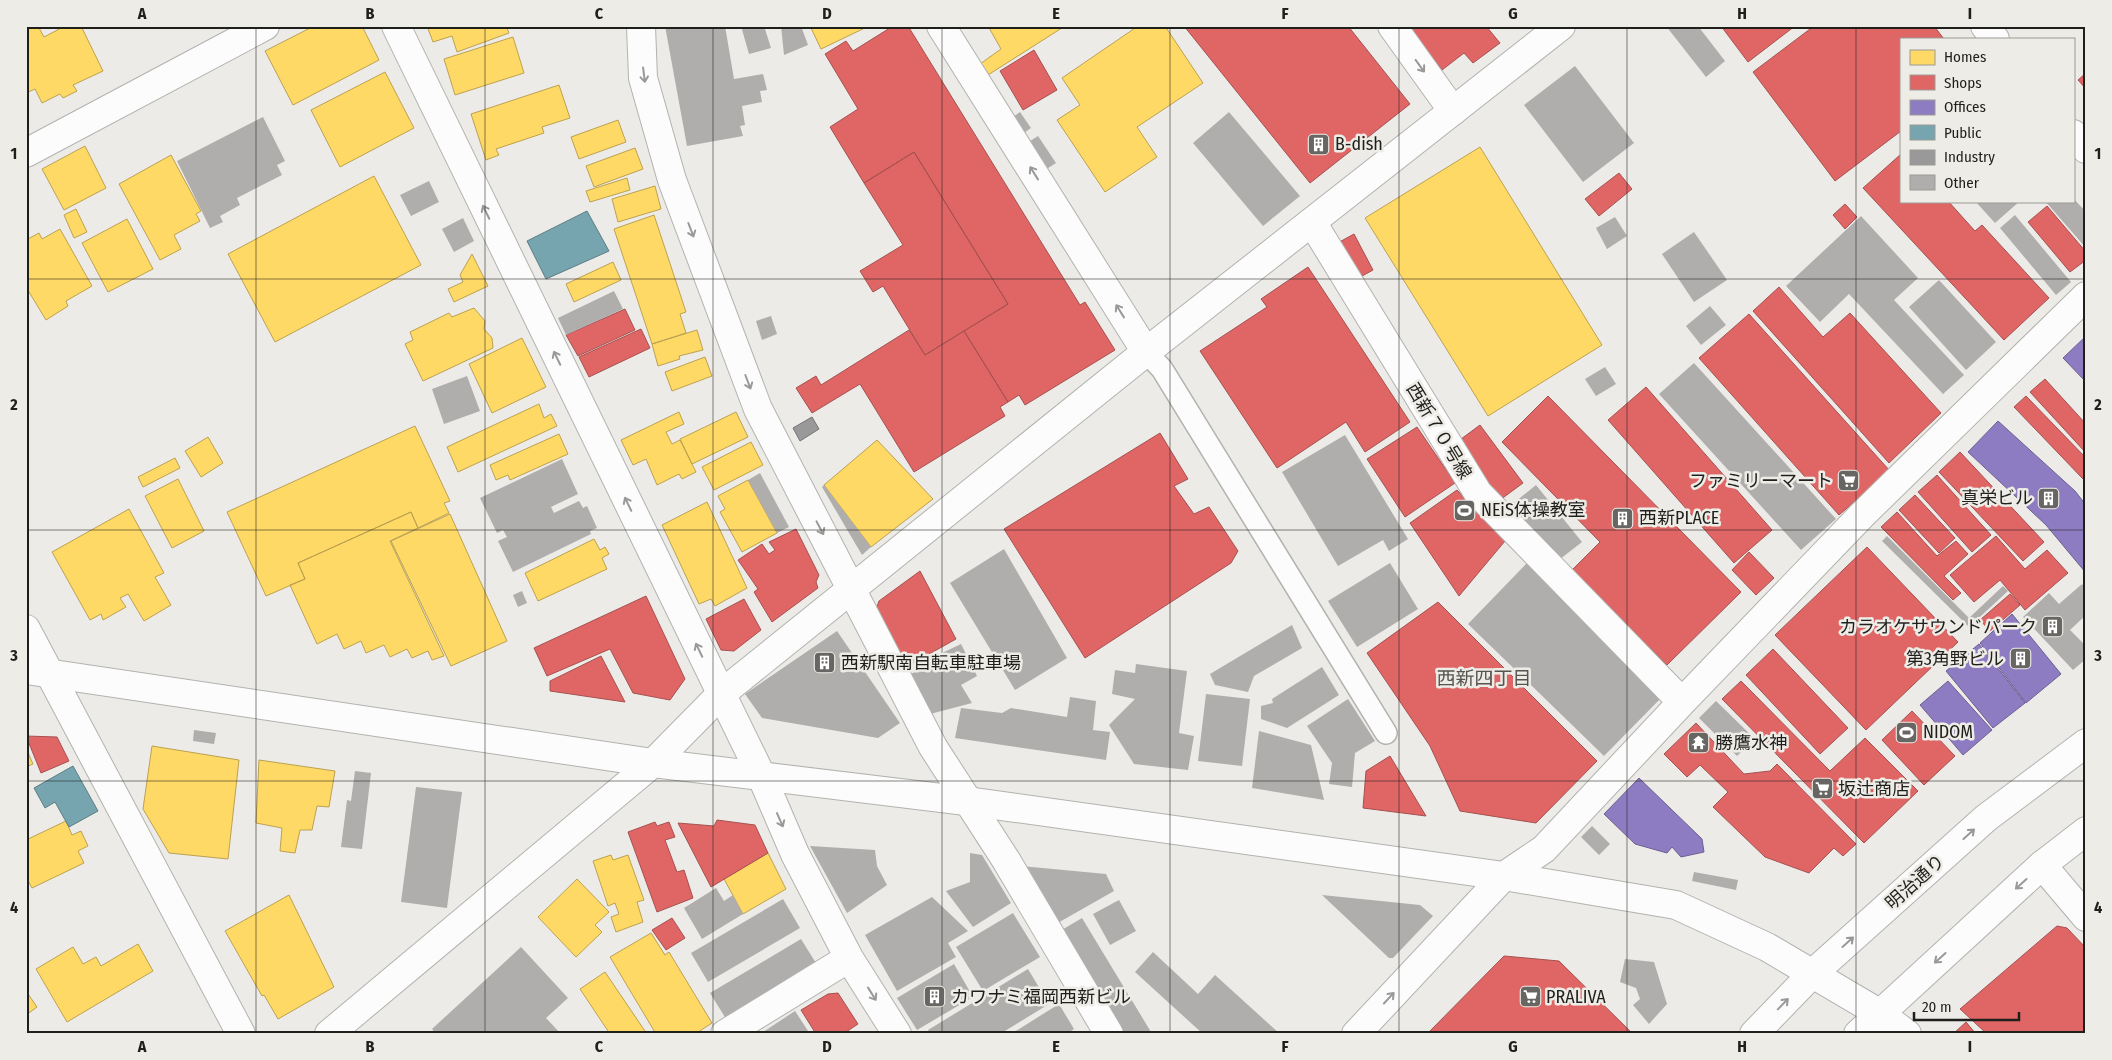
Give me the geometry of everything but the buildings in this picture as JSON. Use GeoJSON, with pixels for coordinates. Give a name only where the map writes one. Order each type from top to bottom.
{"type":"FeatureCollection","features":[{"type":"Feature","properties":{"kind":"street"},"geometry":{"type":"LineString","coordinates":[[26,153],[265,26]]}},
{"type":"Feature","properties":{"kind":"street"},"geometry":{"type":"LineString","coordinates":[[396,26],[761,775],[795,854],[849,958],[897,1034]]}},
{"type":"Feature","properties":{"kind":"street"},"geometry":{"type":"LineString","coordinates":[[641,26],[643,78],[672,180],[758,409],[933,747],[966,801],[1006,860],[1108,1034]]}},
{"type":"Feature","properties":{"kind":"street"},"geometry":{"type":"LineString","coordinates":[[941,26],[1146,352]]}},
{"type":"Feature","properties":{"kind":"street"},"geometry":{"type":"LineString","coordinates":[[1392,26],[1453,111]]}},
{"type":"Feature","properties":{"kind":"street"},"geometry":{"type":"LineString","coordinates":[[329,1034],[653,763],[721,694],[1146,352],[1561,26]]}},
{"type":"Feature","properties":{"kind":"street"},"geometry":{"type":"LineString","coordinates":[[1985,26],[1994,38]]}},
{"type":"Feature","properties":{"kind":"street"},"geometry":{"type":"LineString","coordinates":[[2074,135],[2086,149]]}},
{"type":"Feature","properties":{"kind":"street","name":"西新７０号線"},"geometry":{"type":"LineString","coordinates":[[1312,222],[1478,494],[1682,702]]}},
{"type":"Feature","properties":{"kind":"street"},"geometry":{"type":"LineString","coordinates":[[1356,1034],[1504,876],[1544,849],[1862,515],[2086,296]]}},
{"type":"Feature","properties":{"kind":"street"},"geometry":{"type":"LineString","coordinates":[[26,629],[39,672],[241,1034]]}},
{"type":"Feature","properties":{"kind":"street"},"geometry":{"type":"LineString","coordinates":[[39,672],[653,763],[966,801],[1504,876],[1676,905],[1767,947],[1879,1014],[1906,1034]]}},
{"type":"Feature","properties":{"kind":"street","name":"明治通り"},"geometry":{"type":"LineString","coordinates":[[1754,1034],[1811,975],[1986,818],[2086,742]]}},
{"type":"Feature","properties":{"kind":"street"},"geometry":{"type":"LineString","coordinates":[[1858,1034],[2042,865],[2086,831]]}},
{"type":"Feature","properties":{"kind":"street"},"geometry":{"type":"LineString","coordinates":[[2042,865],[2086,916]]}},
{"type":"Feature","properties":{"kind":"street"},"geometry":{"type":"LineString","coordinates":[[726,1034],[849,958]]}},
{"type":"Feature","properties":{"kind":"lane"},"geometry":{"type":"LineString","coordinates":[[1146,352],[1162,369],[1386,733]]}},
{"type":"Feature","properties":{"kind":"place","name":"B-dish"},"geometry":{"type":"Point","coordinates":[1319,144]}},
{"type":"Feature","properties":{"kind":"place","name":"ファミリーマート"},"geometry":{"type":"Point","coordinates":[1849,481]}},
{"type":"Feature","properties":{"kind":"place","name":"真栄ビル"},"geometry":{"type":"Point","coordinates":[2049,498]}},
{"type":"Feature","properties":{"kind":"place","name":"NEiS体操教室"},"geometry":{"type":"Point","coordinates":[1465,510]}},
{"type":"Feature","properties":{"kind":"place","name":"西新PLACE"},"geometry":{"type":"Point","coordinates":[1623,518]}},
{"type":"Feature","properties":{"kind":"place","name":"カラオケサウンドパーク"},"geometry":{"type":"Point","coordinates":[2053,627]}},
{"type":"Feature","properties":{"kind":"place","name":"第3角野ビル"},"geometry":{"type":"Point","coordinates":[2020,659]}},
{"type":"Feature","properties":{"kind":"place","name":"西新駅南自転車駐車場"},"geometry":{"type":"Point","coordinates":[825,663]}},
{"type":"Feature","properties":{"kind":"place","name":"NIDOM"},"geometry":{"type":"Point","coordinates":[1907,732]}},
{"type":"Feature","properties":{"kind":"place","name":"勝鷹水神"},"geometry":{"type":"Point","coordinates":[1699,743]}},
{"type":"Feature","properties":{"kind":"place","name":"坂辻商店"},"geometry":{"type":"Point","coordinates":[1822,789]}},
{"type":"Feature","properties":{"kind":"place","name":"カワナミ福岡西新ビル"},"geometry":{"type":"Point","coordinates":[935,997]}},
{"type":"Feature","properties":{"kind":"place","name":"PRALIVA"},"geometry":{"type":"Point","coordinates":[1530,997]}},
{"type":"Feature","properties":{"kind":"district","name":"西新四丁目"},"geometry":{"type":"Point","coordinates":[1484,678]}}]}
